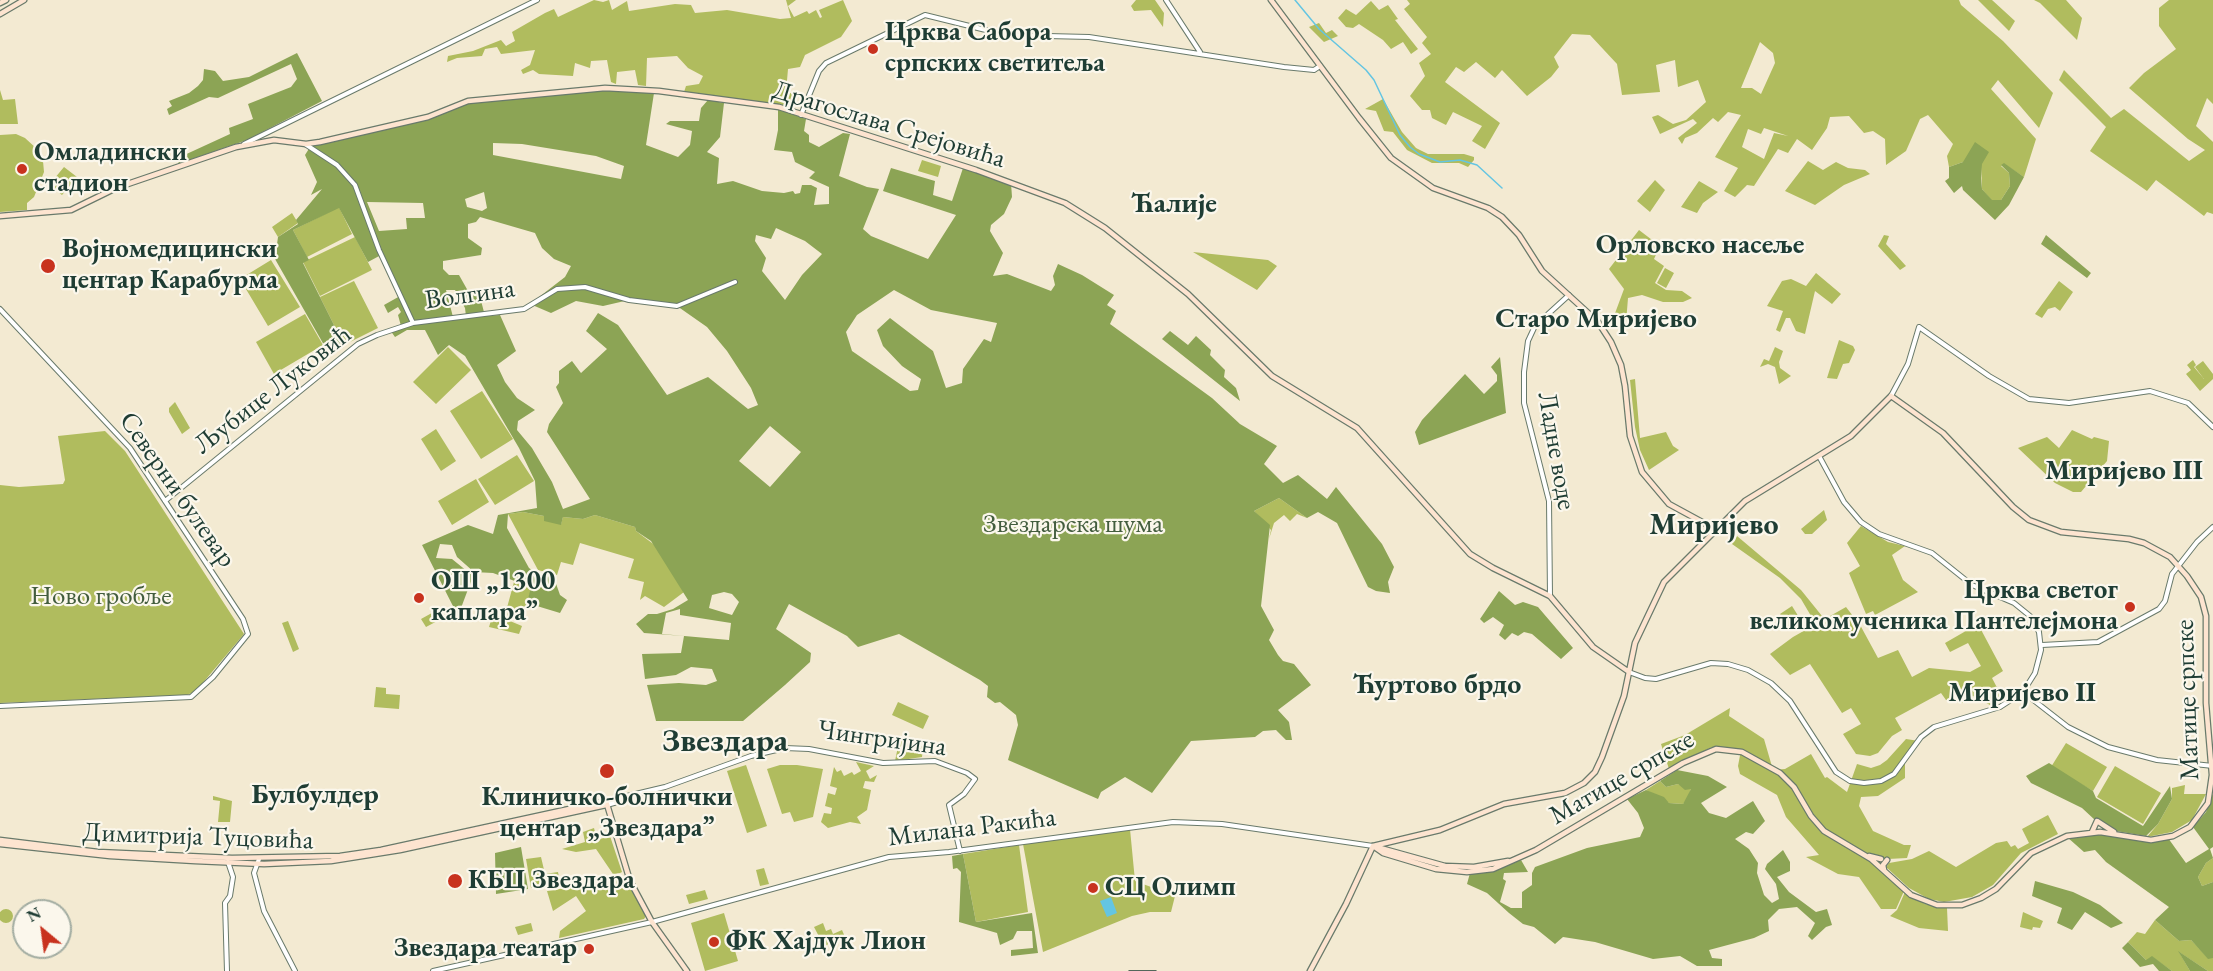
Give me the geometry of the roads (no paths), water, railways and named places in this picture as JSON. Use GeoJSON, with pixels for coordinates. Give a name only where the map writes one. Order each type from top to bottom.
{"type":"FeatureCollection","features":[{"type":"Feature","properties":{"kind":"main road"},"geometry":{"type":"LineString","coordinates":[[0,3],[6,0]]}},
{"type":"Feature","properties":{"kind":"main road"},"geometry":{"type":"LineString","coordinates":[[0,14],[24,0]]}},
{"type":"Feature","properties":{"kind":"main road"},"geometry":{"type":"LineString","coordinates":[[1271,0],[1372,136],[1397,164],[1433,188],[1488,208],[1504,218],[1542,271],[1598,322],[1617,357],[1626,386],[1632,443],[1648,480],[1669,504],[1714,529]]}},
{"type":"Feature","properties":{"kind":"main road","name":"Драгослава Срејовића"},"geometry":{"type":"LineString","coordinates":[[0,216],[71,210],[116,188],[242,145],[279,140],[304,144],[428,117],[465,102],[600,88],[655,91],[770,105],[964,165],[1065,203],[1105,228],[1154,265],[1217,321],[1272,376],[1357,428],[1470,554],[1550,596]]}},
{"type":"Feature","properties":{"kind":"main road","name":"Милана Ракића"},"geometry":{"type":"LineString","coordinates":[[1373,846],[1444,829],[1520,800],[1569,792],[1593,775],[1622,702],[1636,639],[1660,586],[1714,529],[1750,497],[1864,426],[1891,396]]}},
{"type":"Feature","properties":{"kind":"main road","name":"Матице српске"},"geometry":{"type":"LineString","coordinates":[[1373,846],[1455,869],[1484,866],[1520,858],[1683,763],[1716,749],[1742,752],[1780,773],[1794,787],[1820,828],[1865,856],[1884,870],[1905,891],[1925,902],[1950,906],[1967,904],[1992,892],[2020,862],[2037,849],[2067,836],[2101,832],[2151,840],[2168,838],[2186,830],[2205,808],[2210,796],[2212,775],[2206,703],[2206,616],[2196,589],[2179,565],[2166,554],[2139,541],[2061,532],[2029,520],[2013,507],[1943,433],[1891,396]]}},
{"type":"Feature","properties":{"kind":"main road"},"geometry":{"type":"LineString","coordinates":[[1550,596],[1593,647],[1629,672]]}},
{"type":"Feature","properties":{"kind":"main road"},"geometry":{"type":"LineString","coordinates":[[606,803],[626,870],[652,922],[686,970]]}},
{"type":"Feature","properties":{"kind":"main road","name":"Димитрија Туцовића"},"geometry":{"type":"LineString","coordinates":[[0,842],[98,852],[257,861],[360,854],[606,803]]}},
{"type":"Feature","properties":{"kind":"main road"},"geometry":{"type":"LineString","coordinates":[[2099,824],[2116,834]]}},
{"type":"Feature","properties":{"kind":"main road"},"geometry":{"type":"LineString","coordinates":[[2099,824],[2101,832]]}},
{"type":"Feature","properties":{"kind":"main road"},"geometry":{"type":"LineString","coordinates":[[2092,832],[2099,824]]}},
{"type":"Feature","properties":{"kind":"main road"},"geometry":{"type":"LineString","coordinates":[[1310,971],[1346,904],[1373,846]]}},
{"type":"Feature","properties":{"kind":"main road"},"geometry":{"type":"LineString","coordinates":[[1865,856],[1881,859]]}},
{"type":"Feature","properties":{"kind":"main road"},"geometry":{"type":"LineString","coordinates":[[1884,870],[1883,865],[1887,860]]}},
{"type":"Feature","properties":{"kind":"street"},"geometry":{"type":"LineString","coordinates":[[242,145],[537,0]]}},
{"type":"Feature","properties":{"kind":"street"},"geometry":{"type":"LineString","coordinates":[[1166,0],[1201,54]]}},
{"type":"Feature","properties":{"kind":"street"},"geometry":{"type":"LineString","coordinates":[[801,115],[824,64],[925,15],[1008,35],[1094,37],[1314,70],[1320,66]]}},
{"type":"Feature","properties":{"kind":"street","name":"Волгина"},"geometry":{"type":"LineString","coordinates":[[304,144],[337,165],[355,184],[379,250],[413,322],[524,309],[553,291],[579,287],[629,300],[680,306],[735,282]]}},
{"type":"Feature","properties":{"kind":"street","name":"Ладне воде"},"geometry":{"type":"LineString","coordinates":[[1550,596],[1549,501],[1524,405],[1524,372],[1527,347],[1535,326],[1569,295]]}},
{"type":"Feature","properties":{"kind":"street","name":"Северни булевар"},"geometry":{"type":"LineString","coordinates":[[0,309],[129,447],[243,619],[248,631],[246,639],[195,696],[0,706]]}},
{"type":"Feature","properties":{"kind":"street","name":"Љубице Луковић"},"geometry":{"type":"LineString","coordinates":[[165,501],[358,344],[413,322]]}},
{"type":"Feature","properties":{"kind":"street"},"geometry":{"type":"LineString","coordinates":[[1891,396],[1908,364],[1919,327],[2000,383],[2028,399],[2069,403],[2150,391],[2173,396],[2190,404],[2213,427]]}},
{"type":"Feature","properties":{"kind":"street"},"geometry":{"type":"LineString","coordinates":[[1629,672],[1656,679],[1712,663],[1728,664],[1748,670],[1771,683],[1790,702],[1836,772],[1850,781],[1864,783],[1881,781],[1894,774],[1921,737],[1934,727],[2000,707],[2023,692],[2037,669],[2042,645],[2036,624],[2021,608],[1976,588],[1932,553],[1879,534],[1861,522],[1840,496],[1819,456]]}},
{"type":"Feature","properties":{"kind":"street"},"geometry":{"type":"LineString","coordinates":[[2042,645],[2098,642],[2155,611],[2164,604],[2169,578],[2213,527]]}},
{"type":"Feature","properties":{"kind":"street"},"geometry":{"type":"LineString","coordinates":[[2023,692],[2068,727],[2109,747],[2157,760],[2212,766]]}},
{"type":"Feature","properties":{"kind":"street","name":"Чингријина"},"geometry":{"type":"LineString","coordinates":[[747,758],[772,750],[797,747],[892,764],[941,762],[975,779],[965,793],[950,805],[960,851]]}},
{"type":"Feature","properties":{"kind":"street","name":"Димитрија Туцовића"},"geometry":{"type":"LineString","coordinates":[[606,803],[747,758]]}},
{"type":"Feature","properties":{"kind":"street","name":"Милана Ракића"},"geometry":{"type":"LineString","coordinates":[[433,971],[652,922],[889,857],[960,851],[1152,824],[1186,822],[1236,825],[1373,846]]}},
{"type":"Feature","properties":{"kind":"street"},"geometry":{"type":"LineString","coordinates":[[227,971],[225,903],[230,896],[233,878],[228,860]]}},
{"type":"Feature","properties":{"kind":"street"},"geometry":{"type":"LineString","coordinates":[[257,861],[255,875],[266,915],[295,971]]}},
{"type":"Feature","properties":{"kind":"water"},"geometry":{"type":"Polygon","coordinates":[[[1111,897],[1117,913],[1107,917],[1100,901],[1111,897]]]}},
{"type":"Feature","properties":{"kind":"waterway"},"geometry":{"type":"LineString","coordinates":[[1295,0],[1319,29],[1366,70],[1374,80],[1400,135],[1410,147],[1419,154],[1440,162],[1460,160],[1477,165],[1502,188]]}},
{"type":"Feature","properties":{"kind":"tram line"},"geometry":{"type":"LineString","coordinates":[[1129,971],[1156,971]]}},
{"type":"Feature","properties":{"kind":"place","name":"Црква Сабора српских светитеља"},"geometry":{"type":"Point","coordinates":[873,49]}},
{"type":"Feature","properties":{"kind":"place","name":"Омладински стадион"},"geometry":{"type":"Point","coordinates":[22,169]}},
{"type":"Feature","properties":{"kind":"place","name":"Војномедицински центар Карабурма"},"geometry":{"type":"Point","coordinates":[48,266]}},
{"type":"Feature","properties":{"kind":"place","name":"ОШ „1300 каплара”"},"geometry":{"type":"Point","coordinates":[419,598]}},
{"type":"Feature","properties":{"kind":"place","name":"Црква светог великомученика Пантелејмона"},"geometry":{"type":"Point","coordinates":[2130,607]}},
{"type":"Feature","properties":{"kind":"place","name":"Клиничко-болнички центар „Звездара”"},"geometry":{"type":"Point","coordinates":[607,771]}},
{"type":"Feature","properties":{"kind":"place","name":"КБЦ Звездара"},"geometry":{"type":"Point","coordinates":[455,881]}},
{"type":"Feature","properties":{"kind":"place","name":"СЦ Олимп"},"geometry":{"type":"Point","coordinates":[1093,888]}},
{"type":"Feature","properties":{"kind":"place","name":"ФК Хајдук Лион"},"geometry":{"type":"Point","coordinates":[714,942]}},
{"type":"Feature","properties":{"kind":"place","name":"Звездара театар"},"geometry":{"type":"Point","coordinates":[589,949]}},
{"type":"Feature","properties":{"kind":"district","name":"Ћалије"},"geometry":{"type":"Point","coordinates":[1174,204]}},
{"type":"Feature","properties":{"kind":"district","name":"Орловско насеље"},"geometry":{"type":"Point","coordinates":[1700,245]}},
{"type":"Feature","properties":{"kind":"district","name":"Старо Миријево"},"geometry":{"type":"Point","coordinates":[1596,319]}},
{"type":"Feature","properties":{"kind":"district","name":"Миријево III"},"geometry":{"type":"Point","coordinates":[2124,471]}},
{"type":"Feature","properties":{"kind":"district","name":"Миријево"},"geometry":{"type":"Point","coordinates":[1714,526]}},
{"type":"Feature","properties":{"kind":"district","name":"Ћуртово брдо"},"geometry":{"type":"Point","coordinates":[1437,685]}},
{"type":"Feature","properties":{"kind":"district","name":"Миријево II"},"geometry":{"type":"Point","coordinates":[2022,693]}},
{"type":"Feature","properties":{"kind":"district","name":"Звездара"},"geometry":{"type":"Point","coordinates":[725,742]}},
{"type":"Feature","properties":{"kind":"district","name":"Булбулдер"},"geometry":{"type":"Point","coordinates":[315,795]}},
{"type":"Feature","properties":{"kind":"park label","name":"Звездарска шума"},"geometry":{"type":"Point","coordinates":[1073,525]}},
{"type":"Feature","properties":{"kind":"park label","name":"Ново гробље"},"geometry":{"type":"Point","coordinates":[101,597]}}]}
